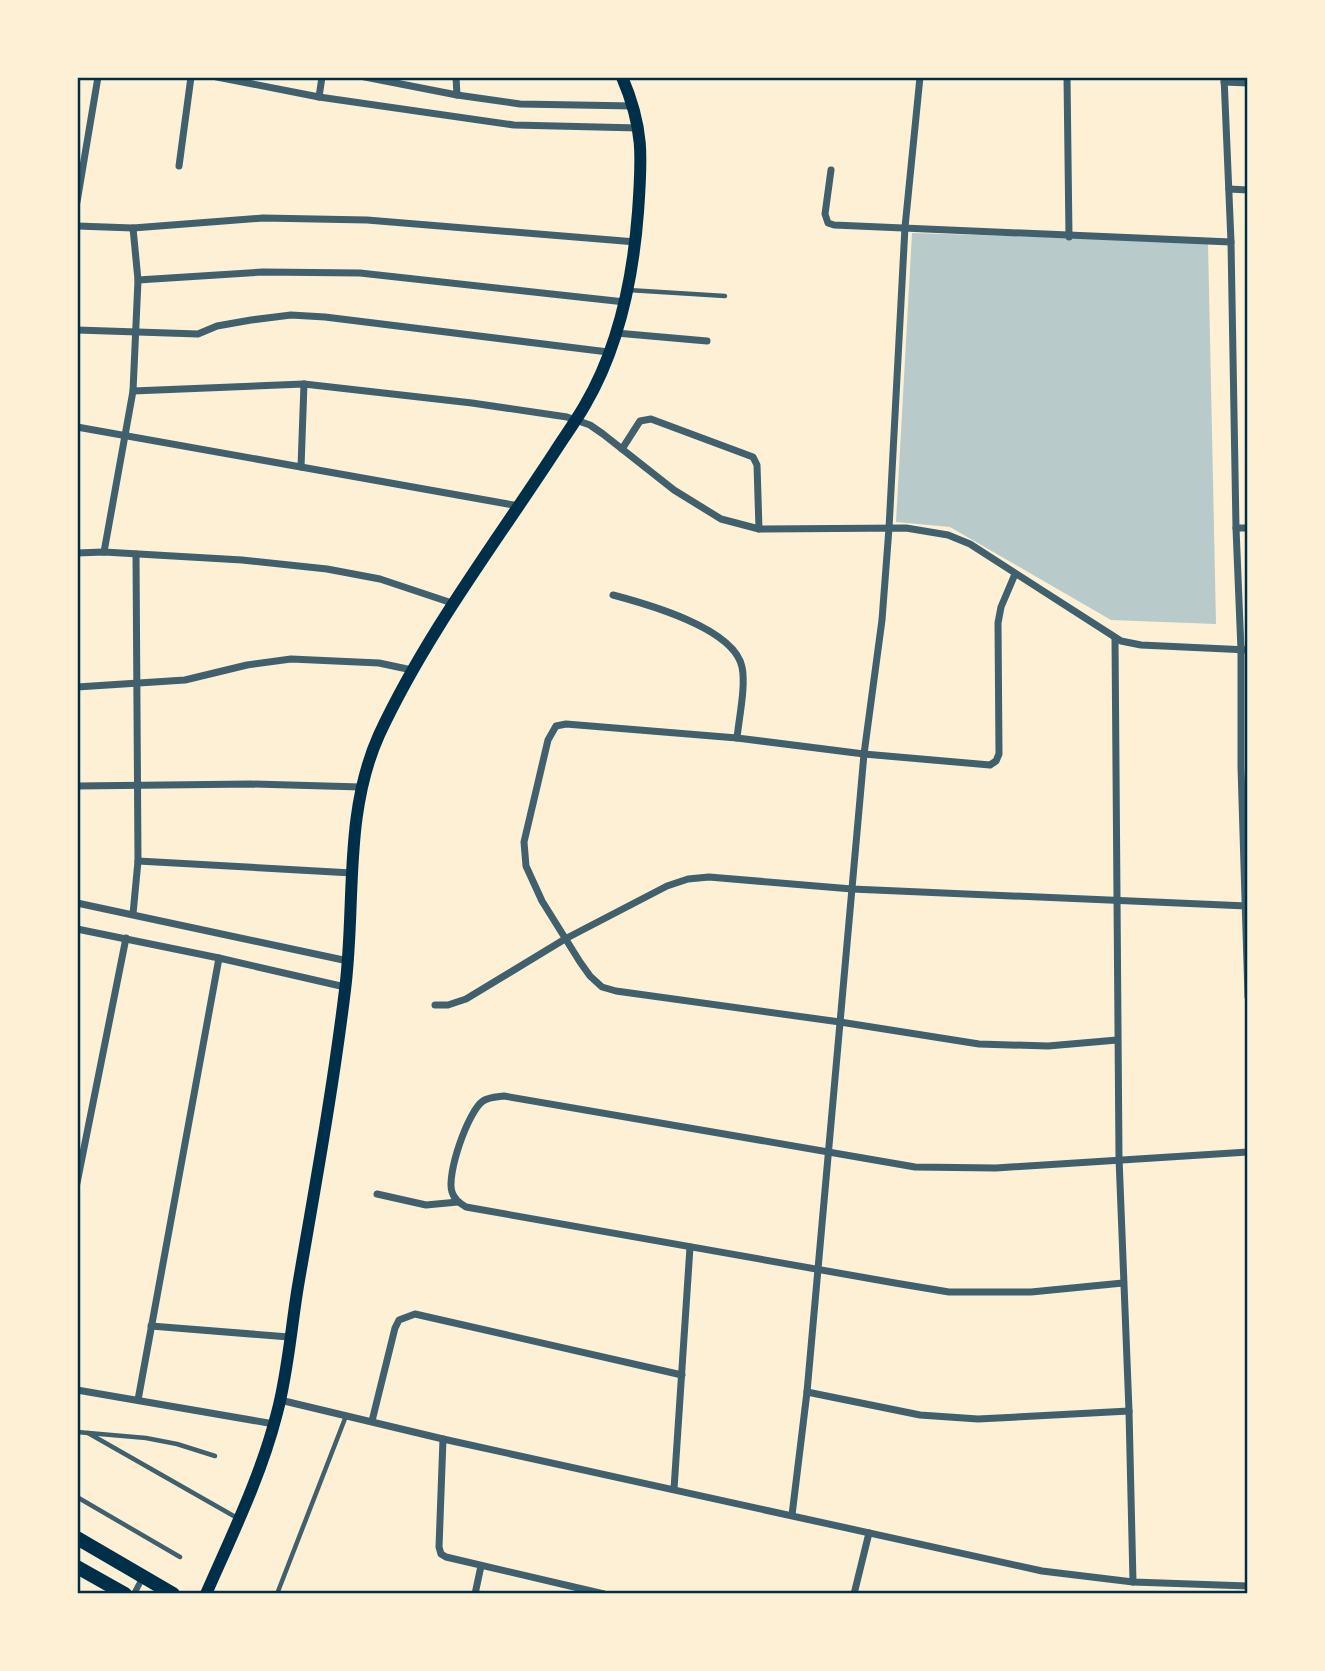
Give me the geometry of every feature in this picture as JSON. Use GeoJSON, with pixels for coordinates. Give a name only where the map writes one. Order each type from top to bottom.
{"type":"FeatureCollection","features":[{"type":"Feature","properties":{"kind":"highway"},"geometry":{"type":"LineString","coordinates":[[77,1538],[173,1594]]}},
{"type":"Feature","properties":{"kind":"highway"},"geometry":{"type":"LineString","coordinates":[[77,1567],[125,1594]]}},
{"type":"Feature","properties":{"kind":"main road"},"geometry":{"type":"LineString","coordinates":[[206,1594],[239,1520],[280,1400],[323,1146],[345,987],[354,827],[361,787],[378,737],[412,670],[452,603],[585,405],[616,333],[627,296],[636,242],[641,166],[635,106],[622,77]]}},
{"type":"Feature","properties":{"kind":"street"},"geometry":{"type":"LineString","coordinates":[[77,202],[98,77]]}},
{"type":"Feature","properties":{"kind":"street"},"geometry":{"type":"LineString","coordinates":[[179,166],[191,77]]}},
{"type":"Feature","properties":{"kind":"street"},"geometry":{"type":"LineString","coordinates":[[217,77],[319,97],[514,125],[639,128]]}},
{"type":"Feature","properties":{"kind":"street"},"geometry":{"type":"LineString","coordinates":[[319,97],[322,77]]}},
{"type":"Feature","properties":{"kind":"street"},"geometry":{"type":"LineString","coordinates":[[365,77],[520,104],[635,106]]}},
{"type":"Feature","properties":{"kind":"street"},"geometry":{"type":"LineString","coordinates":[[456,77],[457,95]]}},
{"type":"Feature","properties":{"kind":"street"},"geometry":{"type":"LineString","coordinates":[[792,1515],[807,1392],[864,754],[882,620],[905,228],[920,77]]}},
{"type":"Feature","properties":{"kind":"street"},"geometry":{"type":"LineString","coordinates":[[1067,77],[1069,237]]}},
{"type":"Feature","properties":{"kind":"street"},"geometry":{"type":"LineString","coordinates":[[1248,83],[1224,80],[1231,242],[1236,528],[1245,650],[1248,998]]}},
{"type":"Feature","properties":{"kind":"street"},"geometry":{"type":"LineString","coordinates":[[831,170],[825,214],[828,223],[842,226],[1231,242]]}},
{"type":"Feature","properties":{"kind":"street"},"geometry":{"type":"LineString","coordinates":[[1229,189],[1248,190]]}},
{"type":"Feature","properties":{"kind":"street"},"geometry":{"type":"LineString","coordinates":[[77,226],[133,228],[263,218],[367,220],[636,242]]}},
{"type":"Feature","properties":{"kind":"street"},"geometry":{"type":"LineString","coordinates":[[104,552],[133,391],[138,280],[133,228]]}},
{"type":"Feature","properties":{"kind":"street"},"geometry":{"type":"LineString","coordinates":[[138,280],[263,272],[360,273],[627,296]]}},
{"type":"Feature","properties":{"kind":"street"},"geometry":{"type":"LineString","coordinates":[[77,330],[198,334],[236,322],[291,316],[325,317],[608,352]]}},
{"type":"Feature","properties":{"kind":"street"},"geometry":{"type":"LineString","coordinates":[[616,333],[707,341]]}},
{"type":"Feature","properties":{"kind":"street"},"geometry":{"type":"LineString","coordinates":[[133,391],[304,384],[472,402],[530,410],[575,420],[590,425],[674,490],[730,523],[759,528],[923,529],[960,539],[1115,638],[1141,645],[1245,650]]}},
{"type":"Feature","properties":{"kind":"street"},"geometry":{"type":"LineString","coordinates":[[300,467],[304,384]]}},
{"type":"Feature","properties":{"kind":"street"},"geometry":{"type":"LineString","coordinates":[[622,449],[640,421],[651,419],[753,457],[757,465],[759,528]]}},
{"type":"Feature","properties":{"kind":"street"},"geometry":{"type":"LineString","coordinates":[[77,426],[519,506]]}},
{"type":"Feature","properties":{"kind":"street"},"geometry":{"type":"LineString","coordinates":[[1236,528],[1248,528]]}},
{"type":"Feature","properties":{"kind":"street"},"geometry":{"type":"LineString","coordinates":[[77,553],[104,552],[242,560],[327,569],[380,579],[452,603]]}},
{"type":"Feature","properties":{"kind":"street"},"geometry":{"type":"LineString","coordinates":[[133,914],[138,861],[139,784],[136,554]]}},
{"type":"Feature","properties":{"kind":"street"},"geometry":{"type":"LineString","coordinates":[[1015,574],[1001,607],[998,623],[1000,745],[996,761],[990,765],[864,754],[737,738],[566,724],[556,726],[550,732],[523,851],[526,866],[542,901],[590,976],[602,986],[616,991],[979,1044],[1048,1046],[1117,1040]]}},
{"type":"Feature","properties":{"kind":"street"},"geometry":{"type":"LineString","coordinates":[[613,595],[695,624],[719,638],[736,654],[743,675],[737,738]]}},
{"type":"Feature","properties":{"kind":"street"},"geometry":{"type":"LineString","coordinates":[[1115,638],[1119,1158],[1129,1411],[1132,1582]]}},
{"type":"Feature","properties":{"kind":"street"},"geometry":{"type":"LineString","coordinates":[[77,688],[185,680],[247,665],[291,659],[379,663],[412,670]]}},
{"type":"Feature","properties":{"kind":"street"},"geometry":{"type":"LineString","coordinates":[[77,786],[251,783],[361,787]]}},
{"type":"Feature","properties":{"kind":"street"},"geometry":{"type":"LineString","coordinates":[[138,861],[353,873]]}},
{"type":"Feature","properties":{"kind":"street"},"geometry":{"type":"LineString","coordinates":[[435,1005],[448,1005],[466,999],[565,939],[667,886],[688,879],[709,877],[852,889],[1247,906]]}},
{"type":"Feature","properties":{"kind":"street"},"geometry":{"type":"LineString","coordinates":[[77,903],[348,961]]}},
{"type":"Feature","properties":{"kind":"street"},"geometry":{"type":"LineString","coordinates":[[77,929],[345,987]]}},
{"type":"Feature","properties":{"kind":"street"},"geometry":{"type":"LineString","coordinates":[[77,1183],[126,938]]}},
{"type":"Feature","properties":{"kind":"street"},"geometry":{"type":"LineString","coordinates":[[138,1400],[219,958]]}},
{"type":"Feature","properties":{"kind":"street"},"geometry":{"type":"LineString","coordinates":[[1123,1283],[1031,1292],[949,1292],[466,1207],[452,1194],[450,1176],[467,1123],[475,1108],[484,1100],[504,1096],[915,1167],[996,1168],[1119,1158],[1248,1152]]}},
{"type":"Feature","properties":{"kind":"street"},"geometry":{"type":"LineString","coordinates":[[377,1194],[426,1205],[458,1202]]}},
{"type":"Feature","properties":{"kind":"street"},"geometry":{"type":"LineString","coordinates":[[674,1489],[690,1247]]}},
{"type":"Feature","properties":{"kind":"street"},"geometry":{"type":"LineString","coordinates":[[372,1421],[395,1328],[399,1320],[415,1314],[682,1375]]}},
{"type":"Feature","properties":{"kind":"street"},"geometry":{"type":"LineString","coordinates":[[151,1325],[289,1337]]}},
{"type":"Feature","properties":{"kind":"street"},"geometry":{"type":"LineString","coordinates":[[77,1390],[274,1424]]}},
{"type":"Feature","properties":{"kind":"street"},"geometry":{"type":"LineString","coordinates":[[807,1392],[920,1415],[978,1419],[1129,1411]]}},
{"type":"Feature","properties":{"kind":"street"},"geometry":{"type":"LineString","coordinates":[[280,1400],[1042,1570],[1132,1582],[1248,1586]]}},
{"type":"Feature","properties":{"kind":"street"},"geometry":{"type":"LineString","coordinates":[[443,1438],[439,1548],[441,1554],[481,1566],[604,1594]]}},
{"type":"Feature","properties":{"kind":"street"},"geometry":{"type":"LineString","coordinates":[[853,1594],[869,1533]]}},
{"type":"Feature","properties":{"kind":"street"},"geometry":{"type":"LineString","coordinates":[[475,1594],[481,1566]]}},
{"type":"Feature","properties":{"kind":"street"},"geometry":{"type":"LineString","coordinates":[[134,1594],[147,1571]]}},
{"type":"Feature","properties":{"kind":"lane"},"geometry":{"type":"LineString","coordinates":[[627,296],[725,296]]}},
{"type":"Feature","properties":{"kind":"lane"},"geometry":{"type":"LineString","coordinates":[[277,1594],[346,1416]]}},
{"type":"Feature","properties":{"kind":"lane"},"geometry":{"type":"LineString","coordinates":[[77,1432],[146,1438],[215,1456]]}},
{"type":"Feature","properties":{"kind":"lane"},"geometry":{"type":"LineString","coordinates":[[88,1433],[239,1520]]}},
{"type":"Feature","properties":{"kind":"lane"},"geometry":{"type":"LineString","coordinates":[[77,1497],[180,1557]]}},
{"type":"Feature","properties":{"kind":"shaded area"},"geometry":{"type":"Polygon","coordinates":[[[912,233],[1208,242],[1216,624],[1111,620],[950,527],[896,522],[912,233]]]}}]}
